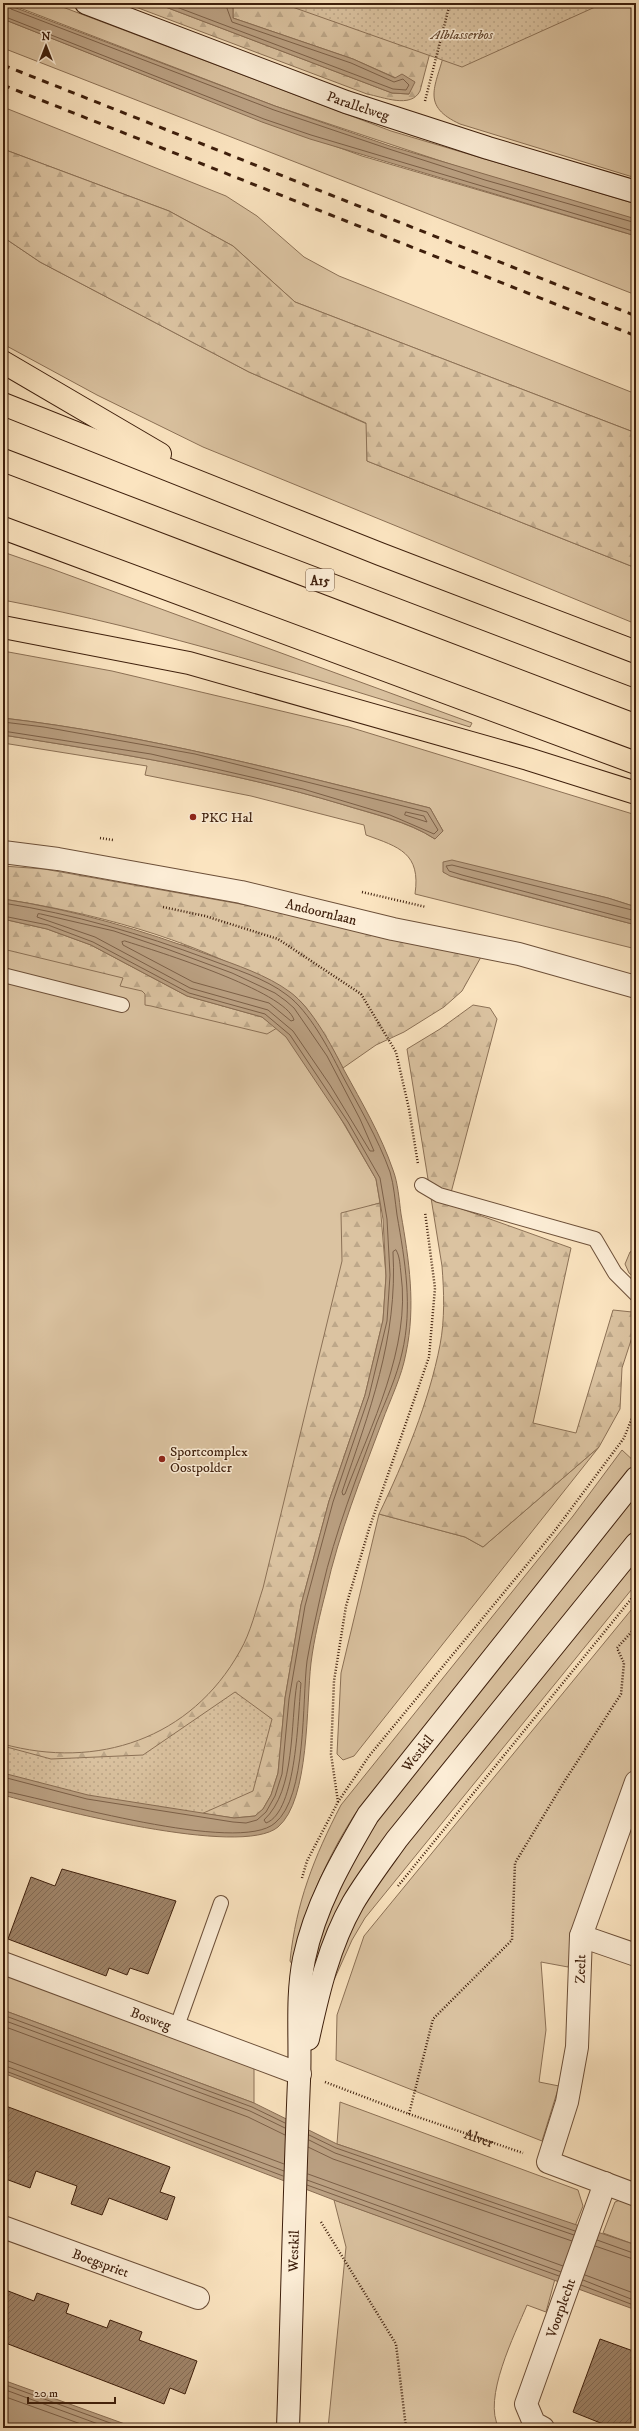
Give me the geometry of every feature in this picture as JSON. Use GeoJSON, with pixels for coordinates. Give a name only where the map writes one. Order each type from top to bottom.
{"type":"FeatureCollection","features":[{"type":"Feature","properties":{"kind":"highway"},"geometry":{"type":"LineString","coordinates":[[3,362],[221,490]]}},
{"type":"Feature","properties":{"kind":"highway"},"geometry":{"type":"LineString","coordinates":[[3,404],[636,652]]}},
{"type":"Feature","properties":{"kind":"highway","name":"A15"},"geometry":{"type":"LineString","coordinates":[[3,460],[636,701]]}},
{"type":"Feature","properties":{"kind":"highway"},"geometry":{"type":"LineString","coordinates":[[3,528],[636,763]]}},
{"type":"Feature","properties":{"kind":"highway"},"geometry":{"type":"LineString","coordinates":[[3,627],[189,663],[528,759],[636,793]]}},
{"type":"Feature","properties":{"kind":"street","name":"Parallelweg"},"geometry":{"type":"LineString","coordinates":[[86,3],[214,53],[418,126],[636,192]]}},
{"type":"Feature","properties":{"kind":"street","name":"Andoornlaan"},"geometry":{"type":"LineString","coordinates":[[3,852],[58,859],[241,892],[394,929],[519,954],[636,987]]}},
{"type":"Feature","properties":{"kind":"street","name":"Westkil"},"geometry":{"type":"LineString","coordinates":[[288,2428],[300,2074],[299,1989],[304,1958],[318,1910],[337,1869],[368,1815],[636,1478]]}},
{"type":"Feature","properties":{"kind":"street","name":"Westkil"},"geometry":{"type":"LineString","coordinates":[[300,2074],[325,1970],[353,1903],[397,1840],[636,1544]]}},
{"type":"Feature","properties":{"kind":"street","name":"Zeelt"},"geometry":{"type":"LineString","coordinates":[[548,2162],[567,2102],[577,2047],[581,1936],[636,1782]]}},
{"type":"Feature","properties":{"kind":"street"},"geometry":{"type":"LineString","coordinates":[[581,1936],[636,1956]]}},
{"type":"Feature","properties":{"kind":"street","name":"Bosweg"},"geometry":{"type":"LineString","coordinates":[[3,1963],[176,2029],[300,2074]]}},
{"type":"Feature","properties":{"kind":"street"},"geometry":{"type":"LineString","coordinates":[[548,2162],[636,2195]]}},
{"type":"Feature","properties":{"kind":"street","name":"Voorplecht"},"geometry":{"type":"LineString","coordinates":[[543,2428],[534,2423],[526,2404],[562,2299],[605,2184]]}},
{"type":"Feature","properties":{"kind":"street","name":"Boegspriet"},"geometry":{"type":"LineString","coordinates":[[3,2227],[198,2298]]}},
{"type":"Feature","properties":{"kind":"lane"},"geometry":{"type":"LineString","coordinates":[[3,975],[122,1004]]}},
{"type":"Feature","properties":{"kind":"lane"},"geometry":{"type":"LineString","coordinates":[[422,1185],[439,1195],[595,1239],[615,1273],[636,1294]]}},
{"type":"Feature","properties":{"kind":"lane"},"geometry":{"type":"LineString","coordinates":[[176,2029],[221,1903]]}},
{"type":"Feature","properties":{"kind":"path"},"geometry":{"type":"LineString","coordinates":[[418,126],[450,3]]}},
{"type":"Feature","properties":{"kind":"path"},"geometry":{"type":"LineString","coordinates":[[159,906],[205,916],[278,938],[361,994],[396,1052],[409,1109],[422,1185],[435,1288],[429,1357],[369,1529],[346,1606],[334,1681],[331,1740],[331,1754],[338,1802]]}},
{"type":"Feature","properties":{"kind":"path"},"geometry":{"type":"LineString","coordinates":[[393,1892],[636,1593]]}},
{"type":"Feature","properties":{"kind":"path"},"geometry":{"type":"LineString","coordinates":[[409,2114],[433,2019],[512,1940],[515,1863],[564,1782],[621,1694],[624,1663],[617,1648],[636,1627]]}},
{"type":"Feature","properties":{"kind":"path","name":"Alver"},"geometry":{"type":"LineString","coordinates":[[323,2081],[409,2114],[548,2162]]}},
{"type":"Feature","properties":{"kind":"path"},"geometry":{"type":"LineString","coordinates":[[319,2219],[396,2344],[406,2428]]}},
{"type":"Feature","properties":{"kind":"green space"},"geometry":{"type":"Polygon","coordinates":[[[7,3],[52,3],[391,131],[636,204],[636,220],[486,176],[275,106],[7,3]]]}},
{"type":"Feature","properties":{"kind":"green space"},"geometry":{"type":"Polygon","coordinates":[[[125,3],[155,3],[392,93],[409,94],[396,78],[353,59],[233,18],[233,8],[227,3],[443,3],[420,91],[416,96],[403,101],[367,94],[125,3]]]}},
{"type":"Feature","properties":{"kind":"green space","name":"Alblasserbos"},"geometry":{"type":"Polygon","coordinates":[[[281,3],[604,3],[462,67],[281,3]]]}},
{"type":"Feature","properties":{"kind":"green space"},"geometry":{"type":"Polygon","coordinates":[[[554,3],[636,3],[636,178],[460,124],[448,117],[435,103],[435,86],[444,54],[554,3]]]}},
{"type":"Feature","properties":{"kind":"green space"},"geometry":{"type":"Polygon","coordinates":[[[3,19],[182,90],[362,156],[636,236],[636,295],[3,48],[3,19]]]}},
{"type":"Feature","properties":{"kind":"green space"},"geometry":{"type":"Polygon","coordinates":[[[3,107],[226,196],[257,216],[304,257],[339,276],[636,394],[636,433],[295,302],[233,246],[169,211],[3,149],[3,107]]]}},
{"type":"Feature","properties":{"kind":"green space"},"geometry":{"type":"Polygon","coordinates":[[[3,149],[169,211],[233,246],[295,302],[636,433],[636,568],[367,461],[366,423],[249,372],[40,262],[3,237],[3,149]]]}},
{"type":"Feature","properties":{"kind":"green space"},"geometry":{"type":"Polygon","coordinates":[[[3,237],[40,262],[249,372],[367,424],[367,461],[636,568],[636,624],[203,447],[97,395],[3,344],[3,237]]]}},
{"type":"Feature","properties":{"kind":"green space"},"geometry":{"type":"Polygon","coordinates":[[[3,552],[472,723],[470,727],[355,691],[180,641],[62,612],[3,600],[3,552]]]}},
{"type":"Feature","properties":{"kind":"green space"},"geometry":{"type":"Polygon","coordinates":[[[3,651],[112,671],[349,727],[636,815],[636,907],[608,898],[452,861],[443,872],[460,879],[636,925],[636,949],[415,894],[415,869],[411,860],[398,848],[366,835],[364,825],[251,796],[145,775],[147,766],[3,743],[3,735],[216,772],[300,792],[377,815],[413,827],[435,839],[443,831],[430,808],[218,756],[111,734],[3,718],[3,651]]]}},
{"type":"Feature","properties":{"kind":"green space"},"geometry":{"type":"Polygon","coordinates":[[[3,866],[44,869],[347,923],[481,957],[462,991],[444,1007],[404,1032],[376,1045],[343,1068],[310,1013],[300,1001],[292,996],[235,966],[204,952],[171,940],[105,920],[3,899],[3,866]]]}},
{"type":"Feature","properties":{"kind":"green space","name":"Sportcomplex Oostpolder"},"geometry":{"type":"Polygon","coordinates":[[[3,910],[284,965],[334,1107],[376,1179],[380,1203],[369,1206],[265,1695],[108,1783],[3,1756],[3,910]]]}},
{"type":"Feature","properties":{"kind":"green space"},"geometry":{"type":"Polygon","coordinates":[[[3,919],[47,929],[91,945],[187,996],[262,1017],[277,1028],[267,1034],[145,1005],[145,994],[142,991],[120,986],[123,978],[3,949],[3,919]]]}},
{"type":"Feature","properties":{"kind":"green space"},"geometry":{"type":"Polygon","coordinates":[[[473,1005],[490,1008],[497,1019],[448,1204],[571,1248],[533,1423],[576,1433],[613,1310],[632,1312],[636,1325],[622,1368],[620,1409],[599,1447],[483,1547],[465,1537],[379,1514],[398,1474],[415,1431],[429,1388],[442,1335],[444,1296],[442,1266],[407,1049],[440,1029],[473,1005]]]}},
{"type":"Feature","properties":{"kind":"green space"},"geometry":{"type":"Polygon","coordinates":[[[380,1203],[386,1276],[383,1320],[365,1395],[329,1501],[301,1605],[285,1698],[278,1773],[271,1795],[263,1809],[255,1816],[234,1818],[136,1804],[3,1773],[3,1744],[38,1751],[73,1753],[106,1749],[138,1740],[168,1726],[196,1706],[220,1681],[240,1651],[250,1628],[263,1588],[342,1261],[341,1213],[380,1203]]]}},
{"type":"Feature","properties":{"kind":"green space"},"geometry":{"type":"Polygon","coordinates":[[[636,1249],[636,1279],[629,1273],[625,1264],[630,1252],[636,1249]]]}},
{"type":"Feature","properties":{"kind":"green space"},"geometry":{"type":"Polygon","coordinates":[[[599,1447],[354,1756],[343,1760],[337,1754],[341,1673],[379,1514],[465,1537],[483,1547],[599,1447]]]}},
{"type":"Feature","properties":{"kind":"green space"},"geometry":{"type":"Polygon","coordinates":[[[622,1450],[636,1463],[355,1814],[334,1850],[309,1905],[292,1964],[290,1961],[293,1940],[302,1900],[322,1843],[341,1805],[573,1516],[622,1450]]]}},
{"type":"Feature","properties":{"kind":"green space"},"geometry":{"type":"Polygon","coordinates":[[[636,1490],[636,1531],[384,1842],[313,1974],[308,1967],[350,1855],[636,1490]]]}},
{"type":"Feature","properties":{"kind":"green space"},"geometry":{"type":"Polygon","coordinates":[[[636,1556],[636,1584],[365,1918],[352,1940],[334,1980],[342,1949],[355,1917],[373,1885],[394,1854],[441,1794],[636,1556]]]}},
{"type":"Feature","properties":{"kind":"green space"},"geometry":{"type":"Polygon","coordinates":[[[636,1604],[636,1758],[579,1921],[568,1967],[541,1962],[546,2030],[539,2082],[559,2086],[542,2141],[336,2060],[337,2015],[364,1936],[636,1604]]]}},
{"type":"Feature","properties":{"kind":"green space"},"geometry":{"type":"Polygon","coordinates":[[[235,1692],[272,1719],[253,1791],[181,1823],[3,1781],[3,1746],[51,1759],[143,1755],[235,1692]]]}},
{"type":"Feature","properties":{"kind":"green space"},"geometry":{"type":"Polygon","coordinates":[[[3,1972],[254,2065],[254,2103],[3,2010],[3,1972]]]}},
{"type":"Feature","properties":{"kind":"green space"},"geometry":{"type":"Polygon","coordinates":[[[340,2102],[578,2190],[583,2206],[575,2226],[337,2144],[340,2102]]]}},
{"type":"Feature","properties":{"kind":"green space"},"geometry":{"type":"Polygon","coordinates":[[[627,2197],[636,2201],[636,2245],[603,2233],[615,2202],[627,2197]]]}},
{"type":"Feature","properties":{"kind":"green space"},"geometry":{"type":"Polygon","coordinates":[[[334,2200],[555,2279],[546,2312],[527,2305],[508,2349],[497,2384],[495,2401],[495,2416],[499,2428],[328,2428],[346,2247],[334,2200]]]}},
{"type":"Feature","properties":{"kind":"water"},"geometry":{"type":"Polygon","coordinates":[[[3,3],[275,106],[390,146],[636,219],[636,236],[310,139],[262,122],[3,19],[3,3]]]}},
{"type":"Feature","properties":{"kind":"water"},"geometry":{"type":"Polygon","coordinates":[[[155,3],[194,3],[205,7],[216,3],[223,3],[233,8],[233,18],[353,59],[395,78],[402,74],[415,82],[409,94],[392,93],[155,3]]]}},
{"type":"Feature","properties":{"kind":"water"},"geometry":{"type":"Polygon","coordinates":[[[3,718],[111,734],[218,756],[430,808],[443,831],[435,839],[413,827],[390,818],[300,792],[216,772],[131,756],[3,735],[3,718]]]}},
{"type":"Feature","properties":{"kind":"water"},"geometry":{"type":"Polygon","coordinates":[[[452,860],[608,898],[636,907],[636,925],[450,876],[443,872],[443,862],[452,860]]]}},
{"type":"Feature","properties":{"kind":"water"},"geometry":{"type":"Polygon","coordinates":[[[3,899],[82,915],[159,937],[251,971],[271,980],[290,992],[314,1017],[327,1039],[377,1132],[395,1175],[409,1266],[411,1318],[406,1353],[399,1379],[351,1506],[331,1569],[312,1654],[305,1750],[296,1796],[288,1814],[278,1827],[258,1835],[226,1837],[187,1834],[145,1828],[61,1810],[3,1795],[3,1773],[88,1795],[234,1818],[255,1816],[263,1809],[271,1795],[278,1773],[285,1698],[301,1605],[329,1501],[365,1395],[383,1320],[386,1276],[383,1219],[376,1179],[345,1125],[286,1037],[262,1017],[187,996],[91,945],[47,929],[3,919],[3,899]]]}},
{"type":"Feature","properties":{"kind":"water"},"geometry":{"type":"Polygon","coordinates":[[[3,2010],[254,2103],[337,2144],[636,2245],[636,2310],[334,2200],[3,2073],[3,2010]]]}},
{"type":"Feature","properties":{"kind":"water"},"geometry":{"type":"Polygon","coordinates":[[[3,2380],[136,2428],[3,2428],[3,2380]]]}},
{"type":"Feature","properties":{"kind":"building"},"geometry":{"type":"Polygon","coordinates":[[[62,1869],[176,1901],[148,1974],[130,1968],[127,1975],[109,1968],[106,1976],[8,1939],[31,1877],[55,1886],[62,1869]]]}},
{"type":"Feature","properties":{"kind":"building"},"geometry":{"type":"Polygon","coordinates":[[[3,2105],[170,2167],[160,2192],[175,2197],[167,2220],[109,2198],[102,2215],[71,2204],[77,2186],[36,2171],[30,2188],[3,2178],[3,2105]]]}},
{"type":"Feature","properties":{"kind":"building"},"geometry":{"type":"Polygon","coordinates":[[[3,2289],[34,2301],[37,2293],[69,2304],[66,2313],[107,2328],[110,2320],[142,2332],[139,2340],[197,2361],[185,2394],[170,2388],[164,2404],[3,2342],[3,2289]]]}},
{"type":"Feature","properties":{"kind":"building"},"geometry":{"type":"Polygon","coordinates":[[[600,2339],[636,2352],[636,2428],[613,2428],[573,2412],[600,2339]]]}},
{"type":"Feature","properties":{"kind":"railway"},"geometry":{"type":"LineString","coordinates":[[3,65],[636,316]]}},
{"type":"Feature","properties":{"kind":"railway"},"geometry":{"type":"LineString","coordinates":[[3,85],[636,336]]}},
{"type":"Feature","properties":{"kind":"place","name":"PKC Hal"},"geometry":{"type":"Point","coordinates":[193,817]}},
{"type":"Feature","properties":{"kind":"place","name":"Sportcomplex Oostpolder"},"geometry":{"type":"Point","coordinates":[162,1459]}}]}
